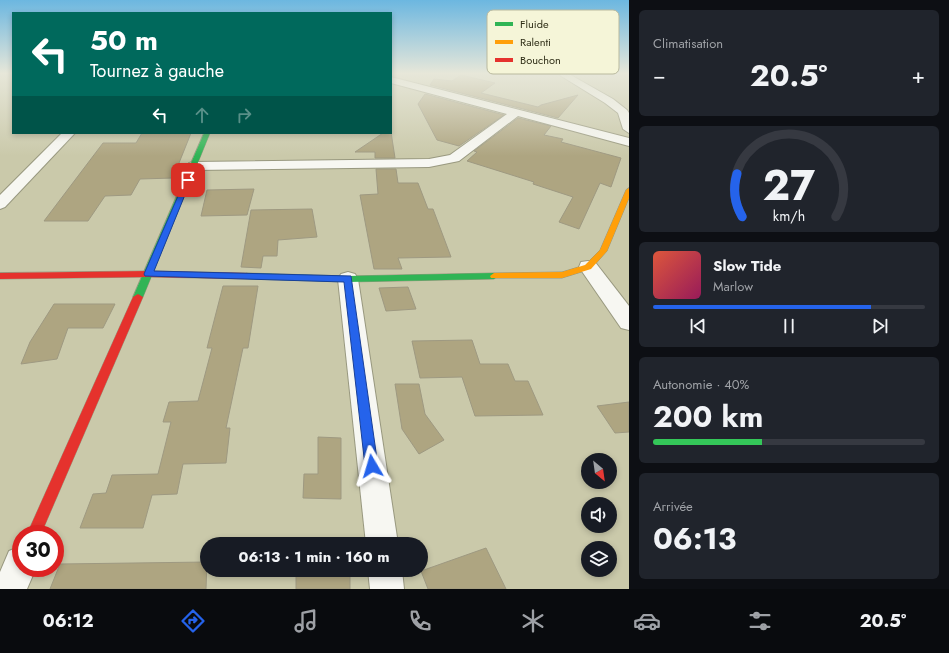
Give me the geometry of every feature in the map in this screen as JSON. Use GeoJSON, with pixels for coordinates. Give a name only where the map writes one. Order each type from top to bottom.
{"type":"FeatureCollection","features":[{"type":"Feature","properties":{"kind":"street"},"geometry":{"type":"LineString","coordinates":[[476,101],[629,142]]}},
{"type":"Feature","properties":{"kind":"street"},"geometry":{"type":"LineString","coordinates":[[611,101],[623,112],[629,129]]}},
{"type":"Feature","properties":{"kind":"street"},"geometry":{"type":"LineString","coordinates":[[194,166],[429,163],[442,161],[454,158],[517,112]]}},
{"type":"Feature","properties":{"kind":"street"},"geometry":{"type":"LineString","coordinates":[[0,204],[68,134]]}},
{"type":"Feature","properties":{"kind":"street"},"geometry":{"type":"LineString","coordinates":[[38,525],[208,134]]}},
{"type":"Feature","properties":{"kind":"street"},"geometry":{"type":"LineString","coordinates":[[0,276],[148,274],[348,278],[562,275],[588,268],[604,251],[629,190]]}},
{"type":"Feature","properties":{"kind":"street"},"geometry":{"type":"LineString","coordinates":[[588,268],[629,322]]}},
{"type":"Feature","properties":{"kind":"street"},"geometry":{"type":"LineString","coordinates":[[348,278],[381,537]]}},
{"type":"Feature","properties":{"kind":"street"},"geometry":{"type":"LineString","coordinates":[[10,589],[15,577]]}},
{"type":"Feature","properties":{"kind":"street"},"geometry":{"type":"LineString","coordinates":[[386,577],[387,589]]}},
{"type":"Feature","properties":{"kind":"building"},"geometry":{"type":"Polygon","coordinates":[[[420,101],[453,101],[504,115],[459,146],[437,140],[418,104],[420,101]]]}},
{"type":"Feature","properties":{"kind":"building"},"geometry":{"type":"Polygon","coordinates":[[[494,101],[516,101],[538,107],[554,101],[572,101],[558,118],[494,101]]]}},
{"type":"Feature","properties":{"kind":"building"},"geometry":{"type":"Polygon","coordinates":[[[518,118],[551,126],[544,135],[563,139],[561,142],[621,158],[611,187],[600,183],[579,229],[559,222],[573,197],[533,184],[534,182],[467,161],[477,152],[474,151],[518,118]]]}},
{"type":"Feature","properties":{"kind":"building"},"geometry":{"type":"Polygon","coordinates":[[[141,134],[191,134],[173,178],[140,179],[131,195],[105,196],[88,221],[44,221],[103,143],[136,143],[141,134]]]}},
{"type":"Feature","properties":{"kind":"building"},"geometry":{"type":"Polygon","coordinates":[[[382,134],[391,134],[395,158],[375,158],[375,152],[355,152],[382,134]]]}},
{"type":"Feature","properties":{"kind":"building"},"geometry":{"type":"Polygon","coordinates":[[[376,169],[396,169],[398,183],[418,183],[428,209],[433,209],[451,257],[398,258],[402,269],[374,269],[360,195],[378,194],[376,169]]]}},
{"type":"Feature","properties":{"kind":"building"},"geometry":{"type":"Polygon","coordinates":[[[254,189],[247,215],[201,216],[207,190],[254,189]]]}},
{"type":"Feature","properties":{"kind":"building"},"geometry":{"type":"Polygon","coordinates":[[[312,209],[317,237],[278,240],[277,256],[263,256],[261,268],[241,267],[251,210],[312,209]]]}},
{"type":"Feature","properties":{"kind":"building"},"geometry":{"type":"Polygon","coordinates":[[[223,286],[258,286],[248,348],[243,348],[226,428],[230,428],[226,463],[183,464],[177,494],[152,495],[143,528],[80,528],[93,494],[106,493],[112,475],[158,474],[171,422],[163,422],[169,402],[198,401],[212,348],[207,348],[223,286]]]}},
{"type":"Feature","properties":{"kind":"building"},"geometry":{"type":"Polygon","coordinates":[[[408,287],[416,309],[386,311],[379,288],[408,287]]]}},
{"type":"Feature","properties":{"kind":"building"},"geometry":{"type":"Polygon","coordinates":[[[54,304],[115,304],[103,328],[68,328],[57,359],[21,364],[30,342],[54,304]]]}},
{"type":"Feature","properties":{"kind":"building"},"geometry":{"type":"Polygon","coordinates":[[[472,340],[480,364],[508,364],[515,381],[528,381],[543,415],[475,416],[462,377],[420,378],[412,341],[472,340]]]}},
{"type":"Feature","properties":{"kind":"building"},"geometry":{"type":"Polygon","coordinates":[[[395,384],[419,384],[425,414],[444,440],[419,454],[402,429],[395,384]]]}},
{"type":"Feature","properties":{"kind":"building"},"geometry":{"type":"Polygon","coordinates":[[[629,402],[629,432],[615,433],[597,406],[629,402]]]}},
{"type":"Feature","properties":{"kind":"building"},"geometry":{"type":"Polygon","coordinates":[[[318,437],[341,438],[341,499],[303,498],[304,474],[318,474],[318,437]]]}},
{"type":"Feature","properties":{"kind":"building"},"geometry":{"type":"Polygon","coordinates":[[[486,548],[506,589],[428,589],[423,577],[428,577],[428,569],[486,548]]]}},
{"type":"Feature","properties":{"kind":"building"},"geometry":{"type":"Polygon","coordinates":[[[200,562],[200,577],[206,577],[206,589],[50,589],[55,577],[64,577],[64,564],[200,562]]]}},
{"type":"Feature","properties":{"kind":"building"},"geometry":{"type":"Polygon","coordinates":[[[296,577],[350,577],[350,589],[296,589],[296,577]]]}},
{"type":"Feature","properties":{"kind":"traffic: fast"},"geometry":{"type":"LineString","coordinates":[[138,297],[207,134]]}},
{"type":"Feature","properties":{"kind":"traffic: fast"},"geometry":{"type":"LineString","coordinates":[[247,276],[348,279],[494,276]]}},
{"type":"Feature","properties":{"kind":"traffic: slow"},"geometry":{"type":"LineString","coordinates":[[494,276],[562,275],[588,267],[603,251],[629,190]]}},
{"type":"Feature","properties":{"kind":"traffic: jam"},"geometry":{"type":"LineString","coordinates":[[0,276],[148,274],[247,276]]}},
{"type":"Feature","properties":{"kind":"traffic: jam"},"geometry":{"type":"LineString","coordinates":[[38,525],[138,297]]}},
{"type":"Feature","properties":{"kind":"route"},"geometry":{"type":"LineString","coordinates":[[188,180],[148,274],[348,278],[372,466]]}}]}
